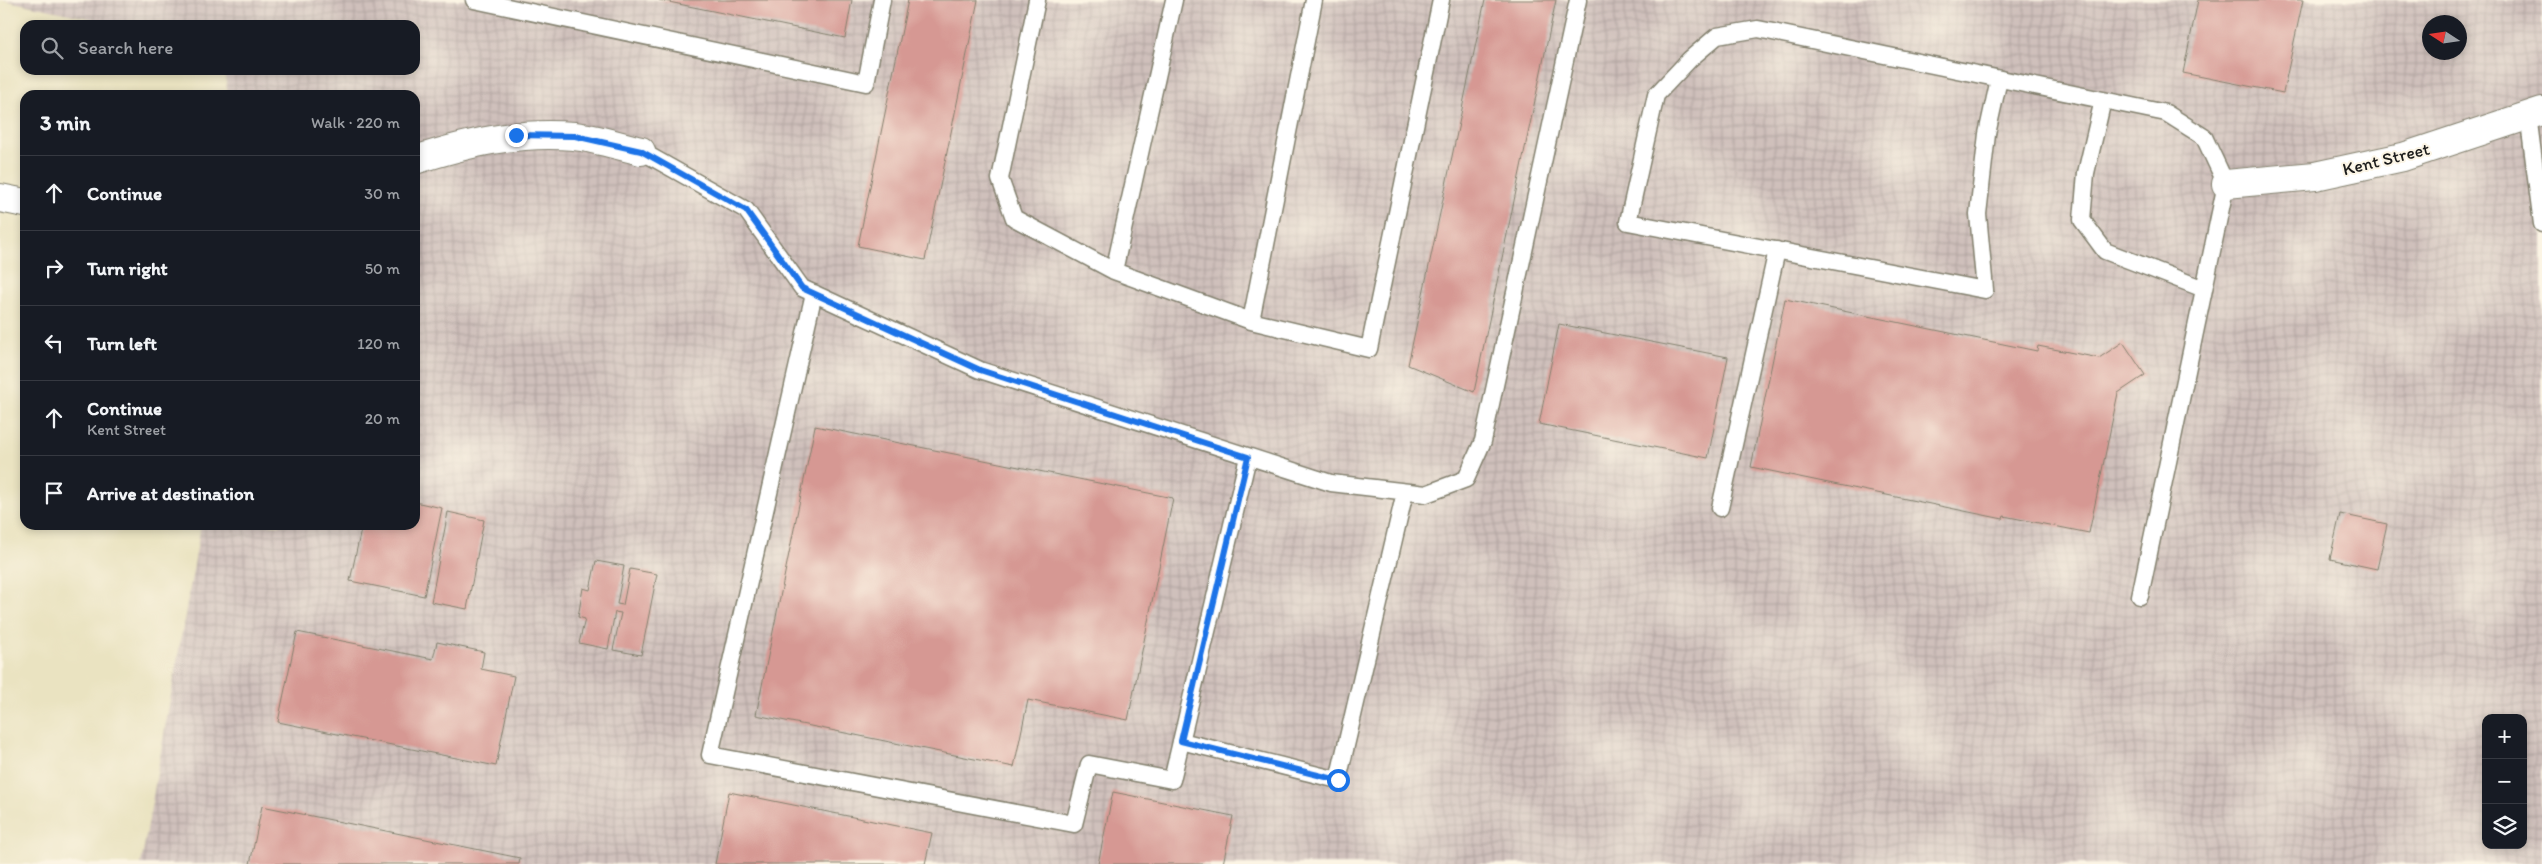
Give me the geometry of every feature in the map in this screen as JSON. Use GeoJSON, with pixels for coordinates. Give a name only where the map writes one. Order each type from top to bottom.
{"type":"FeatureCollection","features":[{"type":"Feature","properties":{"kind":"street","name":"Kent Street"},"geometry":{"type":"LineString","coordinates":[[2226,184],[2315,176],[2402,157],[2535,113]]}},
{"type":"Feature","properties":{"kind":"street"},"geometry":{"type":"LineString","coordinates":[[420,159],[472,144],[516,135],[575,136],[641,151]]}},
{"type":"Feature","properties":{"kind":"street"},"geometry":{"type":"LineString","coordinates":[[0,198],[20,202]]}},
{"type":"Feature","properties":{"kind":"lane"},"geometry":{"type":"LineString","coordinates":[[474,0],[866,83],[882,0]]}},
{"type":"Feature","properties":{"kind":"lane"},"geometry":{"type":"LineString","coordinates":[[1037,0],[1000,179],[1014,218],[1114,271],[1251,321],[1370,349],[1440,0]]}},
{"type":"Feature","properties":{"kind":"lane"},"geometry":{"type":"LineString","coordinates":[[1114,271],[1174,0]]}},
{"type":"Feature","properties":{"kind":"lane"},"geometry":{"type":"LineString","coordinates":[[1251,321],[1314,0]]}},
{"type":"Feature","properties":{"kind":"lane"},"geometry":{"type":"LineString","coordinates":[[641,151],[746,210],[802,288],[980,370],[1331,484],[1426,494],[1466,478],[1483,441],[1578,0]]}},
{"type":"Feature","properties":{"kind":"lane"},"geometry":{"type":"LineString","coordinates":[[1999,79],[1987,134],[1978,214],[1985,290],[1628,222],[1656,95],[1690,59],[1717,36],[1758,29],[2166,113],[2204,137],[2226,184],[2140,596]]}},
{"type":"Feature","properties":{"kind":"lane"},"geometry":{"type":"LineString","coordinates":[[2103,100],[2086,173],[2082,220],[2105,251],[2204,288]]}},
{"type":"Feature","properties":{"kind":"lane"},"geometry":{"type":"LineString","coordinates":[[2535,113],[2542,224]]}},
{"type":"Feature","properties":{"kind":"lane"},"geometry":{"type":"LineString","coordinates":[[1720,508],[1777,250]]}},
{"type":"Feature","properties":{"kind":"lane"},"geometry":{"type":"LineString","coordinates":[[814,293],[710,755],[1074,824],[1089,764],[1172,780],[1248,457]]}},
{"type":"Feature","properties":{"kind":"lane"},"geometry":{"type":"LineString","coordinates":[[1181,741],[1338,780],[1405,492]]}},
{"type":"Feature","properties":{"kind":"shaded area"},"geometry":{"type":"Polygon","coordinates":[[[3,0],[2542,0],[2542,864],[141,864],[200,530],[420,530],[420,90],[227,90],[225,75],[420,75],[420,20],[97,20],[3,0]]]}},
{"type":"Feature","properties":{"kind":"building"},"geometry":{"type":"Polygon","coordinates":[[[659,0],[852,0],[845,38],[659,0]]]}},
{"type":"Feature","properties":{"kind":"building"},"geometry":{"type":"Polygon","coordinates":[[[908,0],[978,0],[925,260],[858,246],[908,0]]]}},
{"type":"Feature","properties":{"kind":"building"},"geometry":{"type":"Polygon","coordinates":[[[1485,0],[1556,0],[1474,392],[1408,365],[1485,0]]]}},
{"type":"Feature","properties":{"kind":"building"},"geometry":{"type":"Polygon","coordinates":[[[2198,0],[2303,0],[2283,93],[2183,73],[2198,0]]]}},
{"type":"Feature","properties":{"kind":"building"},"geometry":{"type":"Polygon","coordinates":[[[1785,299],[2037,351],[2038,346],[2099,358],[2123,342],[2145,375],[2118,393],[2089,533],[2004,516],[2003,519],[1751,467],[1785,299]]]}},
{"type":"Feature","properties":{"kind":"building"},"geometry":{"type":"Polygon","coordinates":[[[1559,324],[1728,357],[1708,458],[1539,424],[1559,324]]]}},
{"type":"Feature","properties":{"kind":"building"},"geometry":{"type":"Polygon","coordinates":[[[815,426],[1173,498],[1128,720],[1028,700],[1014,767],[756,715],[815,426]]]}},
{"type":"Feature","properties":{"kind":"building"},"geometry":{"type":"Polygon","coordinates":[[[420,503],[442,508],[424,596],[350,581],[361,530],[420,530],[420,503]]]}},
{"type":"Feature","properties":{"kind":"building"},"geometry":{"type":"Polygon","coordinates":[[[448,512],[484,520],[467,609],[431,602],[448,512]]]}},
{"type":"Feature","properties":{"kind":"building"},"geometry":{"type":"Polygon","coordinates":[[[2340,514],[2387,524],[2377,569],[2330,559],[2340,514]]]}},
{"type":"Feature","properties":{"kind":"building"},"geometry":{"type":"Polygon","coordinates":[[[596,561],[624,566],[617,604],[623,605],[630,569],[657,574],[641,655],[613,650],[621,613],[615,612],[608,649],[579,643],[585,619],[578,617],[583,588],[590,590],[596,561]]]}},
{"type":"Feature","properties":{"kind":"building"},"geometry":{"type":"Polygon","coordinates":[[[297,632],[433,659],[437,642],[484,652],[481,669],[514,676],[496,766],[278,722],[297,632]]]}},
{"type":"Feature","properties":{"kind":"building"},"geometry":{"type":"Polygon","coordinates":[[[729,792],[932,833],[925,864],[715,864],[729,792]]]}},
{"type":"Feature","properties":{"kind":"building"},"geometry":{"type":"Polygon","coordinates":[[[1113,792],[1233,816],[1223,864],[1098,864],[1113,792]]]}},
{"type":"Feature","properties":{"kind":"building"},"geometry":{"type":"Polygon","coordinates":[[[262,806],[520,858],[519,864],[250,864],[262,806]]]}},
{"type":"Feature","properties":{"kind":"route"},"geometry":{"type":"LineString","coordinates":[[516,135],[575,136],[641,151],[746,210],[802,288],[980,370],[1248,457],[1181,741],[1338,780]]}}]}
